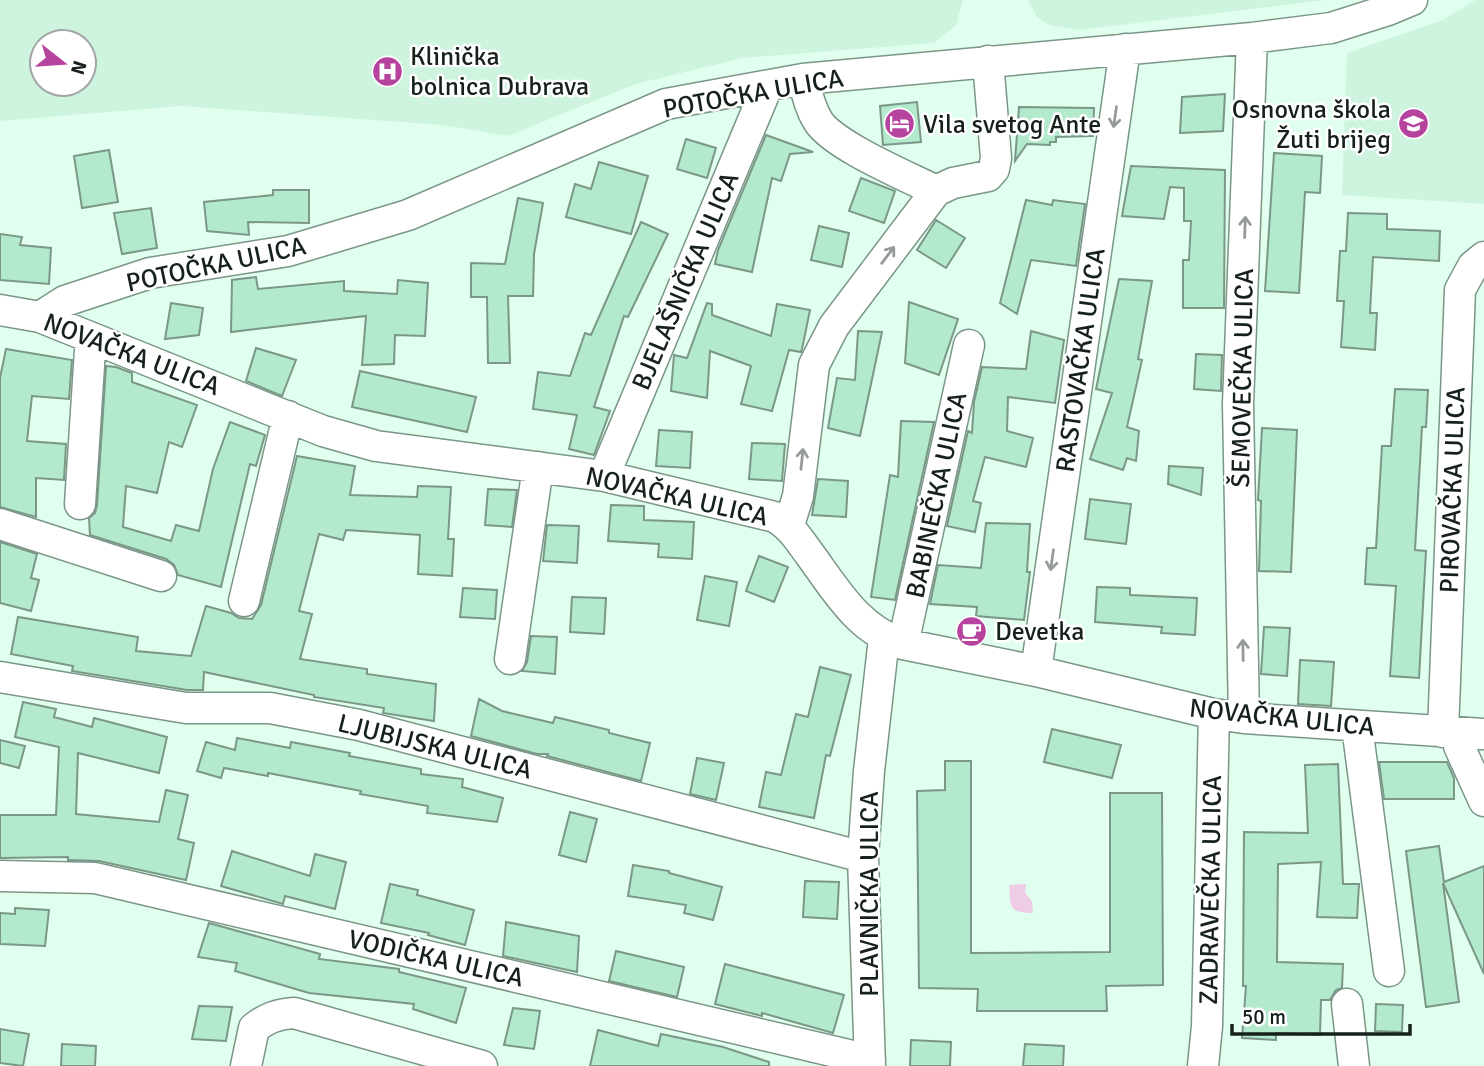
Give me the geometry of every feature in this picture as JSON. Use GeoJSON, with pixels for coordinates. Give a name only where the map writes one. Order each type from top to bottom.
{"type":"FeatureCollection","features":[{"type":"Feature","properties":{"kind":"street","name":"POTOČKA ULICA"},"geometry":{"type":"LineString","coordinates":[[40,317],[65,301],[150,273],[288,251],[408,215],[666,104],[803,79],[1252,38],[1331,28],[1412,0]]}},
{"type":"Feature","properties":{"kind":"street","name":"ŠEMOVEČKA ULICA"},"geometry":{"type":"LineString","coordinates":[[1244,718],[1238,404],[1252,38]]}},
{"type":"Feature","properties":{"kind":"street","name":"RASTOVAČKA ULICA"},"geometry":{"type":"LineString","coordinates":[[1036,671],[1125,49]]}},
{"type":"Feature","properties":{"kind":"street"},"geometry":{"type":"LineString","coordinates":[[789,525],[798,496],[814,365],[834,326],[936,191],[953,183],[988,176],[994,169],[996,158],[988,61]]}},
{"type":"Feature","properties":{"kind":"street"},"geometry":{"type":"LineString","coordinates":[[803,79],[811,108],[819,124],[839,140],[936,191]]}},
{"type":"Feature","properties":{"kind":"street","name":"BJELAŠNIČKA ULICA"},"geometry":{"type":"LineString","coordinates":[[604,476],[767,87]]}},
{"type":"Feature","properties":{"kind":"street","name":"PIROVAČKA ULICA"},"geometry":{"type":"LineString","coordinates":[[1461,733],[1460,290],[1473,266],[1484,257]]}},
{"type":"Feature","properties":{"kind":"street","name":"NOVAČKA ULICA"},"geometry":{"type":"LineString","coordinates":[[0,310],[40,317],[323,431],[376,446],[604,476],[775,517],[789,525],[843,600],[863,622],[893,641],[1036,671],[1214,714],[1461,733]]}},
{"type":"Feature","properties":{"kind":"street"},"geometry":{"type":"LineString","coordinates":[[80,504],[90,350],[95,340]]}},
{"type":"Feature","properties":{"kind":"street","name":"BABINEČKA ULICA"},"geometry":{"type":"LineString","coordinates":[[893,641],[969,345]]}},
{"type":"Feature","properties":{"kind":"street"},"geometry":{"type":"LineString","coordinates":[[244,601],[288,416]]}},
{"type":"Feature","properties":{"kind":"street"},"geometry":{"type":"LineString","coordinates":[[510,659],[538,467]]}},
{"type":"Feature","properties":{"kind":"street"},"geometry":{"type":"LineString","coordinates":[[0,524],[161,576]]}},
{"type":"Feature","properties":{"kind":"street","name":"PLAVNIČKA ULICA"},"geometry":{"type":"LineString","coordinates":[[870,1063],[863,857],[869,771],[893,641]]}},
{"type":"Feature","properties":{"kind":"street","name":"LJUBIJSKA ULICA"},"geometry":{"type":"LineString","coordinates":[[0,677],[186,708],[270,708],[359,725],[863,857]]}},
{"type":"Feature","properties":{"kind":"street","name":"ZADRAVEČKA ULICA"},"geometry":{"type":"LineString","coordinates":[[1203,1066],[1207,1026],[1214,714]]}},
{"type":"Feature","properties":{"kind":"street"},"geometry":{"type":"LineString","coordinates":[[1357,726],[1388,971]]}},
{"type":"Feature","properties":{"kind":"street"},"geometry":{"type":"LineString","coordinates":[[1461,733],[1459,746],[1484,802]]}},
{"type":"Feature","properties":{"kind":"street","name":"VODIČKA ULICA"},"geometry":{"type":"LineString","coordinates":[[0,876],[95,878],[870,1063]]}},
{"type":"Feature","properties":{"kind":"street"},"geometry":{"type":"LineString","coordinates":[[1347,1004],[1354,1066]]}},
{"type":"Feature","properties":{"kind":"street"},"geometry":{"type":"LineString","coordinates":[[246,1066],[254,1028],[266,1019],[294,1013],[482,1066]]}},
{"type":"Feature","properties":{"kind":"shaded area","name":"Klinička bolnica Dubrava"},"geometry":{"type":"Polygon","coordinates":[[[0,0],[963,0],[956,25],[934,43],[743,58],[636,84],[508,136],[442,125],[181,106],[0,121],[0,0]]]}},
{"type":"Feature","properties":{"kind":"shaded area"},"geometry":{"type":"Polygon","coordinates":[[[1028,0],[1326,0],[1079,30],[1049,25],[1037,17],[1028,0]]]}},
{"type":"Feature","properties":{"kind":"shaded area","name":"Osnovna škola Žuti brijeg"},"geometry":{"type":"Polygon","coordinates":[[[1475,0],[1484,0],[1484,204],[1342,195],[1347,53],[1443,20],[1475,0]]]}},
{"type":"Feature","properties":{"kind":"shaded area"},"geometry":{"type":"Polygon","coordinates":[[[1026,884],[1025,893],[1032,901],[1033,913],[1019,912],[1011,904],[1009,885],[1026,884]]]}},
{"type":"Feature","properties":{"kind":"building"},"geometry":{"type":"Polygon","coordinates":[[[1225,94],[1223,131],[1180,133],[1182,97],[1225,94]]]}},
{"type":"Feature","properties":{"kind":"building","name":"Vila svetog Ante"},"geometry":{"type":"Polygon","coordinates":[[[917,102],[921,142],[883,145],[880,106],[917,102]]]}},
{"type":"Feature","properties":{"kind":"building"},"geometry":{"type":"Polygon","coordinates":[[[1019,107],[1094,108],[1093,136],[1056,137],[1056,142],[1050,142],[1050,145],[1027,144],[1015,161],[1019,107]]]}},
{"type":"Feature","properties":{"kind":"building"},"geometry":{"type":"Polygon","coordinates":[[[766,135],[813,152],[790,154],[781,181],[772,178],[752,272],[715,264],[718,250],[766,135]]]}},
{"type":"Feature","properties":{"kind":"building"},"geometry":{"type":"Polygon","coordinates":[[[686,139],[716,148],[707,178],[677,169],[686,139]]]}},
{"type":"Feature","properties":{"kind":"building"},"geometry":{"type":"Polygon","coordinates":[[[109,150],[118,202],[82,208],[74,156],[109,150]]]}},
{"type":"Feature","properties":{"kind":"building"},"geometry":{"type":"Polygon","coordinates":[[[1274,153],[1322,156],[1320,193],[1305,192],[1299,293],[1265,291],[1274,153]]]}},
{"type":"Feature","properties":{"kind":"building"},"geometry":{"type":"Polygon","coordinates":[[[599,162],[648,176],[631,234],[566,217],[575,184],[591,189],[599,162]]]}},
{"type":"Feature","properties":{"kind":"building"},"geometry":{"type":"Polygon","coordinates":[[[1131,166],[1225,170],[1224,308],[1183,308],[1183,260],[1189,260],[1191,221],[1184,221],[1184,188],[1170,187],[1164,219],[1122,216],[1131,166]]]}},
{"type":"Feature","properties":{"kind":"building"},"geometry":{"type":"Polygon","coordinates":[[[861,178],[895,191],[884,223],[849,211],[861,178]]]}},
{"type":"Feature","properties":{"kind":"building"},"geometry":{"type":"Polygon","coordinates":[[[273,190],[309,190],[309,223],[248,222],[249,235],[207,231],[204,202],[273,195],[273,190]]]}},
{"type":"Feature","properties":{"kind":"building"},"geometry":{"type":"Polygon","coordinates":[[[518,198],[543,203],[534,254],[533,296],[508,296],[510,363],[488,363],[487,297],[471,297],[471,263],[505,264],[518,198]]]}},
{"type":"Feature","properties":{"kind":"building"},"geometry":{"type":"Polygon","coordinates":[[[1026,200],[1052,205],[1053,200],[1085,204],[1076,266],[1031,260],[1017,314],[1000,303],[1026,200]]]}},
{"type":"Feature","properties":{"kind":"building"},"geometry":{"type":"Polygon","coordinates":[[[151,208],[157,248],[122,254],[114,213],[151,208]]]}},
{"type":"Feature","properties":{"kind":"building"},"geometry":{"type":"Polygon","coordinates":[[[1348,213],[1387,214],[1387,229],[1440,231],[1439,261],[1373,257],[1370,313],[1377,313],[1375,350],[1341,347],[1344,301],[1337,301],[1340,251],[1346,251],[1348,213]]]}},
{"type":"Feature","properties":{"kind":"building"},"geometry":{"type":"Polygon","coordinates":[[[936,220],[965,238],[946,268],[917,250],[936,220]]]}},
{"type":"Feature","properties":{"kind":"building"},"geometry":{"type":"Polygon","coordinates":[[[641,222],[668,234],[628,317],[624,316],[594,407],[610,411],[594,455],[569,449],[577,415],[533,409],[538,372],[570,376],[585,333],[591,335],[641,222]]]}},
{"type":"Feature","properties":{"kind":"building"},"geometry":{"type":"Polygon","coordinates":[[[819,226],[849,233],[842,267],[811,260],[819,226]]]}},
{"type":"Feature","properties":{"kind":"building"},"geometry":{"type":"Polygon","coordinates":[[[0,234],[22,237],[20,245],[51,248],[49,284],[0,280],[0,234]]]}},
{"type":"Feature","properties":{"kind":"building"},"geometry":{"type":"Polygon","coordinates":[[[256,277],[258,289],[344,281],[344,291],[397,294],[398,280],[428,283],[425,336],[395,335],[394,364],[362,365],[366,316],[231,332],[232,280],[256,277]]]}},
{"type":"Feature","properties":{"kind":"building"},"geometry":{"type":"Polygon","coordinates":[[[1119,279],[1152,281],[1138,359],[1142,360],[1127,427],[1139,431],[1136,461],[1127,458],[1123,470],[1090,459],[1112,393],[1096,389],[1119,279]]]}},
{"type":"Feature","properties":{"kind":"building"},"geometry":{"type":"Polygon","coordinates":[[[909,302],[958,319],[939,375],[905,363],[909,302]]]}},
{"type":"Feature","properties":{"kind":"building"},"geometry":{"type":"Polygon","coordinates":[[[171,303],[203,308],[199,335],[165,339],[171,303]]]}},
{"type":"Feature","properties":{"kind":"building"},"geometry":{"type":"Polygon","coordinates":[[[707,303],[712,304],[712,315],[771,336],[777,304],[810,310],[801,352],[789,350],[772,411],[741,404],[751,366],[710,351],[707,398],[671,391],[674,355],[687,358],[707,303]]]}},
{"type":"Feature","properties":{"kind":"building"},"geometry":{"type":"Polygon","coordinates":[[[858,331],[882,332],[860,436],[828,428],[837,378],[855,380],[858,331]]]}},
{"type":"Feature","properties":{"kind":"building"},"geometry":{"type":"Polygon","coordinates":[[[1031,331],[1064,340],[1055,403],[1008,397],[1007,431],[1033,438],[1026,467],[985,457],[973,501],[981,503],[975,532],[947,526],[968,431],[972,433],[974,402],[982,367],[1026,369],[1031,331]]]}},
{"type":"Feature","properties":{"kind":"building"},"geometry":{"type":"Polygon","coordinates":[[[256,348],[296,360],[282,396],[246,381],[256,348]]]}},
{"type":"Feature","properties":{"kind":"building"},"geometry":{"type":"Polygon","coordinates":[[[6,349],[72,360],[69,399],[32,396],[27,441],[66,444],[64,480],[36,478],[36,517],[0,507],[0,378],[6,349]]]}},
{"type":"Feature","properties":{"kind":"building"},"geometry":{"type":"Polygon","coordinates":[[[1196,354],[1222,355],[1221,391],[1194,389],[1196,354]]]}},
{"type":"Feature","properties":{"kind":"building"},"geometry":{"type":"Polygon","coordinates":[[[106,366],[132,373],[132,382],[197,405],[182,447],[169,442],[157,493],[126,486],[123,527],[171,541],[176,525],[199,531],[213,469],[230,422],[265,435],[256,466],[250,464],[221,587],[178,575],[174,565],[166,559],[90,535],[89,518],[95,513],[97,505],[106,366]]]}},
{"type":"Feature","properties":{"kind":"building"},"geometry":{"type":"Polygon","coordinates":[[[360,371],[476,397],[467,432],[352,407],[360,371]]]}},
{"type":"Feature","properties":{"kind":"building"},"geometry":{"type":"Polygon","coordinates":[[[1395,389],[1428,390],[1426,427],[1422,427],[1415,550],[1426,551],[1419,678],[1390,676],[1396,586],[1365,584],[1367,548],[1376,548],[1382,446],[1391,446],[1395,389]]]}},
{"type":"Feature","properties":{"kind":"building"},"geometry":{"type":"Polygon","coordinates":[[[901,421],[934,422],[895,600],[871,597],[890,475],[898,477],[901,421]]]}},
{"type":"Feature","properties":{"kind":"building"},"geometry":{"type":"Polygon","coordinates":[[[1262,428],[1297,430],[1291,572],[1259,571],[1261,501],[1258,500],[1262,428]]]}},
{"type":"Feature","properties":{"kind":"building"},"geometry":{"type":"Polygon","coordinates":[[[659,430],[692,432],[690,468],[656,466],[659,430]]]}},
{"type":"Feature","properties":{"kind":"building"},"geometry":{"type":"Polygon","coordinates":[[[752,443],[785,444],[782,481],[749,479],[752,443]]]}},
{"type":"Feature","properties":{"kind":"building"},"geometry":{"type":"Polygon","coordinates":[[[297,456],[355,466],[350,495],[417,497],[418,486],[451,487],[448,539],[454,539],[452,576],[418,574],[420,535],[346,530],[343,540],[319,534],[299,611],[312,614],[300,659],[367,669],[367,674],[436,684],[434,721],[383,713],[384,708],[314,697],[204,672],[203,690],[187,690],[72,671],[73,666],[11,654],[18,617],[138,637],[136,651],[191,656],[206,606],[239,618],[252,619],[261,605],[297,456]]]}},
{"type":"Feature","properties":{"kind":"building"},"geometry":{"type":"Polygon","coordinates":[[[1169,466],[1203,468],[1201,495],[1168,484],[1169,466]]]}},
{"type":"Feature","properties":{"kind":"building"},"geometry":{"type":"Polygon","coordinates":[[[818,479],[848,481],[846,517],[812,515],[818,479]]]}},
{"type":"Feature","properties":{"kind":"building"},"geometry":{"type":"Polygon","coordinates":[[[488,489],[517,490],[512,527],[485,525],[488,489]]]}},
{"type":"Feature","properties":{"kind":"building"},"geometry":{"type":"Polygon","coordinates":[[[1090,499],[1131,504],[1126,544],[1085,539],[1090,499]]]}},
{"type":"Feature","properties":{"kind":"building"},"geometry":{"type":"Polygon","coordinates":[[[611,505],[644,506],[644,520],[694,522],[692,559],[658,557],[659,544],[608,541],[611,505]]]}},
{"type":"Feature","properties":{"kind":"building"},"geometry":{"type":"Polygon","coordinates":[[[986,523],[1030,524],[1027,572],[1030,572],[1024,620],[976,616],[977,607],[930,604],[938,565],[981,568],[986,523]]]}},
{"type":"Feature","properties":{"kind":"building"},"geometry":{"type":"Polygon","coordinates":[[[547,525],[579,526],[577,563],[543,561],[547,525]]]}},
{"type":"Feature","properties":{"kind":"building"},"geometry":{"type":"Polygon","coordinates":[[[0,542],[37,554],[31,578],[39,580],[31,611],[0,603],[0,542]]]}},
{"type":"Feature","properties":{"kind":"building"},"geometry":{"type":"Polygon","coordinates":[[[759,556],[788,567],[774,602],[746,591],[759,556]]]}},
{"type":"Feature","properties":{"kind":"building"},"geometry":{"type":"Polygon","coordinates":[[[705,576],[737,582],[729,626],[697,620],[705,576]]]}},
{"type":"Feature","properties":{"kind":"building"},"geometry":{"type":"Polygon","coordinates":[[[1097,587],[1130,588],[1130,595],[1197,598],[1195,635],[1161,633],[1162,627],[1095,622],[1097,587]]]}},
{"type":"Feature","properties":{"kind":"building"},"geometry":{"type":"Polygon","coordinates":[[[463,588],[497,590],[495,619],[460,617],[463,588]]]}},
{"type":"Feature","properties":{"kind":"building"},"geometry":{"type":"Polygon","coordinates":[[[572,597],[606,598],[604,634],[570,632],[572,597]]]}},
{"type":"Feature","properties":{"kind":"building"},"geometry":{"type":"Polygon","coordinates":[[[1264,627],[1290,628],[1287,676],[1261,674],[1264,627]]]}},
{"type":"Feature","properties":{"kind":"building"},"geometry":{"type":"Polygon","coordinates":[[[531,636],[557,637],[555,674],[522,671],[527,662],[531,636]]]}},
{"type":"Feature","properties":{"kind":"building"},"geometry":{"type":"Polygon","coordinates":[[[1300,660],[1334,662],[1331,706],[1298,704],[1300,660]]]}},
{"type":"Feature","properties":{"kind":"building"},"geometry":{"type":"Polygon","coordinates":[[[820,667],[851,675],[830,756],[826,755],[814,818],[759,807],[766,772],[781,775],[796,714],[808,717],[820,667]]]}},
{"type":"Feature","properties":{"kind":"building"},"geometry":{"type":"Polygon","coordinates":[[[479,699],[502,711],[553,723],[555,717],[650,743],[641,781],[547,756],[548,754],[537,754],[471,736],[479,699]]]}},
{"type":"Feature","properties":{"kind":"building"},"geometry":{"type":"Polygon","coordinates":[[[23,702],[56,709],[54,717],[92,727],[94,718],[167,737],[159,773],[78,753],[76,814],[159,822],[166,790],[188,795],[178,839],[194,843],[186,880],[99,861],[68,860],[68,857],[0,858],[0,815],[56,815],[59,747],[15,737],[23,702]]]}},
{"type":"Feature","properties":{"kind":"building"},"geometry":{"type":"Polygon","coordinates":[[[1052,729],[1121,745],[1112,778],[1044,762],[1052,729]]]}},
{"type":"Feature","properties":{"kind":"building"},"geometry":{"type":"Polygon","coordinates":[[[237,738],[290,748],[291,742],[421,769],[421,774],[463,779],[462,787],[503,798],[497,822],[427,813],[428,806],[268,773],[268,776],[224,768],[221,778],[197,771],[206,742],[235,750],[237,738]]]}},
{"type":"Feature","properties":{"kind":"building"},"geometry":{"type":"Polygon","coordinates":[[[0,740],[25,746],[19,768],[0,763],[0,740]]]}},
{"type":"Feature","properties":{"kind":"building"},"geometry":{"type":"Polygon","coordinates":[[[697,758],[724,763],[716,800],[690,794],[697,758]]]}},
{"type":"Feature","properties":{"kind":"building"},"geometry":{"type":"Polygon","coordinates":[[[945,761],[971,761],[971,953],[1110,952],[1110,793],[1162,793],[1163,985],[1106,986],[1107,1011],[977,1011],[978,989],[919,988],[917,791],[945,790],[945,761]]]}},
{"type":"Feature","properties":{"kind":"building"},"geometry":{"type":"Polygon","coordinates":[[[1379,762],[1447,762],[1454,778],[1454,799],[1384,799],[1379,762]]]}},
{"type":"Feature","properties":{"kind":"building"},"geometry":{"type":"Polygon","coordinates":[[[1338,764],[1343,884],[1359,884],[1357,918],[1317,917],[1321,862],[1278,864],[1277,962],[1343,964],[1342,988],[1336,990],[1330,1000],[1321,1000],[1320,1035],[1276,1033],[1276,1040],[1242,1038],[1246,986],[1243,986],[1244,832],[1308,833],[1305,765],[1338,764]]]}},
{"type":"Feature","properties":{"kind":"building"},"geometry":{"type":"Polygon","coordinates":[[[570,812],[597,819],[586,862],[559,855],[570,812]]]}},
{"type":"Feature","properties":{"kind":"building"},"geometry":{"type":"Polygon","coordinates":[[[1439,846],[1444,882],[1484,866],[1484,974],[1443,883],[1459,1002],[1426,1007],[1406,851],[1439,846]]]}},
{"type":"Feature","properties":{"kind":"building"},"geometry":{"type":"Polygon","coordinates":[[[232,851],[310,876],[315,854],[346,862],[335,909],[285,896],[283,904],[221,886],[232,851]]]}},
{"type":"Feature","properties":{"kind":"building"},"geometry":{"type":"Polygon","coordinates":[[[633,865],[669,871],[722,887],[713,920],[684,913],[686,905],[628,896],[633,865]]]}},
{"type":"Feature","properties":{"kind":"building"},"geometry":{"type":"Polygon","coordinates":[[[805,881],[839,882],[837,919],[803,917],[805,881]]]}},
{"type":"Feature","properties":{"kind":"building"},"geometry":{"type":"Polygon","coordinates":[[[390,884],[418,890],[417,895],[474,910],[465,945],[428,935],[429,933],[381,923],[390,884]]]}},
{"type":"Feature","properties":{"kind":"building"},"geometry":{"type":"Polygon","coordinates":[[[15,908],[49,910],[45,946],[0,944],[0,913],[15,914],[15,908]]]}},
{"type":"Feature","properties":{"kind":"building"},"geometry":{"type":"Polygon","coordinates":[[[506,922],[579,936],[577,972],[503,956],[506,922]]]}},
{"type":"Feature","properties":{"kind":"building"},"geometry":{"type":"Polygon","coordinates":[[[209,923],[320,954],[319,959],[399,969],[399,972],[466,988],[456,1023],[413,1009],[414,1004],[309,993],[235,971],[237,963],[198,957],[209,923]]]}},
{"type":"Feature","properties":{"kind":"building"},"geometry":{"type":"Polygon","coordinates":[[[616,951],[684,967],[677,997],[609,981],[616,951]]]}},
{"type":"Feature","properties":{"kind":"building"},"geometry":{"type":"Polygon","coordinates":[[[725,964],[844,995],[833,1033],[762,1013],[762,1016],[715,1004],[725,964]]]}},
{"type":"Feature","properties":{"kind":"building"},"geometry":{"type":"Polygon","coordinates":[[[1376,1004],[1403,1005],[1402,1032],[1375,1031],[1376,1004]]]}},
{"type":"Feature","properties":{"kind":"building"},"geometry":{"type":"Polygon","coordinates":[[[199,1006],[232,1007],[226,1041],[192,1039],[199,1006]]]}},
{"type":"Feature","properties":{"kind":"building"},"geometry":{"type":"Polygon","coordinates":[[[513,1008],[540,1011],[534,1049],[504,1045],[513,1008]]]}},
{"type":"Feature","properties":{"kind":"building"},"geometry":{"type":"Polygon","coordinates":[[[0,1029],[29,1034],[23,1066],[0,1063],[0,1029]]]}},
{"type":"Feature","properties":{"kind":"building"},"geometry":{"type":"Polygon","coordinates":[[[598,1030],[658,1046],[661,1034],[723,1047],[769,1062],[769,1066],[590,1066],[598,1030]]]}},
{"type":"Feature","properties":{"kind":"building"},"geometry":{"type":"Polygon","coordinates":[[[911,1040],[951,1042],[950,1066],[910,1066],[911,1040]]]}},
{"type":"Feature","properties":{"kind":"building"},"geometry":{"type":"Polygon","coordinates":[[[62,1044],[96,1046],[95,1066],[61,1066],[62,1044]]]}},
{"type":"Feature","properties":{"kind":"building"},"geometry":{"type":"Polygon","coordinates":[[[1025,1044],[1064,1046],[1063,1066],[1023,1066],[1025,1044]]]}},
{"type":"Feature","properties":{"kind":"place","name":"Klinička bolnica Dubrava"},"geometry":{"type":"Point","coordinates":[387,71]}},
{"type":"Feature","properties":{"kind":"place","name":"Vila svetog Ante"},"geometry":{"type":"Point","coordinates":[900,124]}},
{"type":"Feature","properties":{"kind":"place","name":"Osnovna škola Žuti brijeg"},"geometry":{"type":"Point","coordinates":[1414,124]}},
{"type":"Feature","properties":{"kind":"place","name":"Devetka"},"geometry":{"type":"Point","coordinates":[972,631]}}]}
